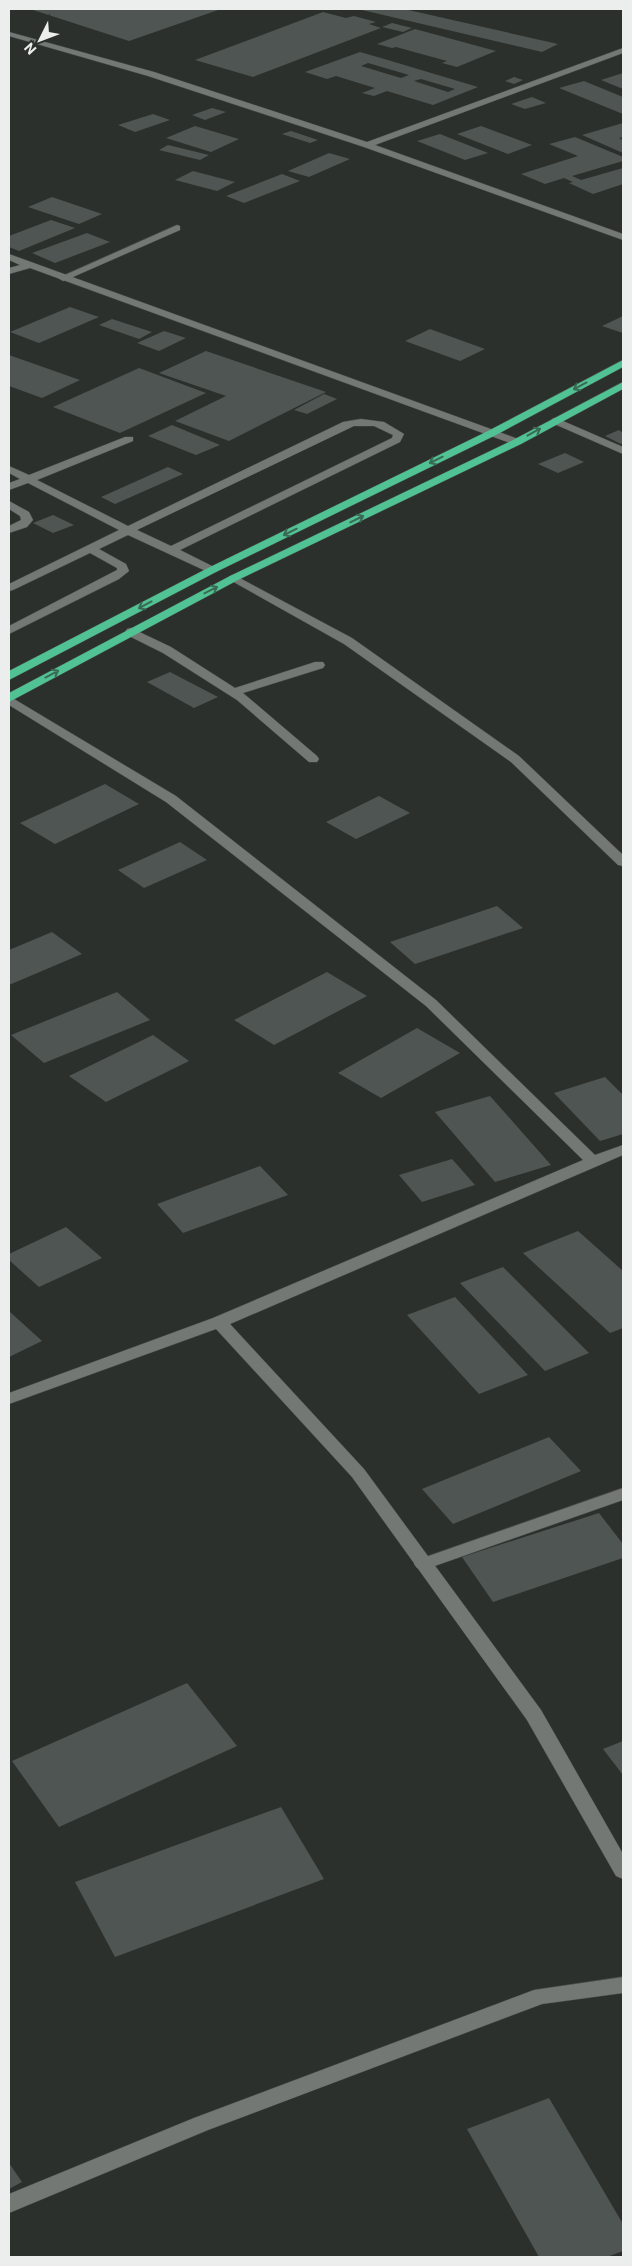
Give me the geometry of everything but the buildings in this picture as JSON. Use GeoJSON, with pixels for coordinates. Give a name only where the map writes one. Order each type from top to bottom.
{"type":"FeatureCollection","features":[{"type":"Feature","properties":{"kind":"highway"},"geometry":{"type":"LineString","coordinates":[[9,676],[212,570],[492,433],[623,363]]}},
{"type":"Feature","properties":{"kind":"highway"},"geometry":{"type":"LineString","coordinates":[[9,699],[234,578],[517,442],[623,385]]}},
{"type":"Feature","properties":{"kind":"street"},"geometry":{"type":"LineString","coordinates":[[9,34],[151,74],[367,145],[623,237]]}},
{"type":"Feature","properties":{"kind":"street"},"geometry":{"type":"LineString","coordinates":[[367,145],[623,50]]}},
{"type":"Feature","properties":{"kind":"street"},"geometry":{"type":"LineString","coordinates":[[63,278],[177,228]]}},
{"type":"Feature","properties":{"kind":"street"},"geometry":{"type":"LineString","coordinates":[[9,257],[517,442]]}},
{"type":"Feature","properties":{"kind":"street"},"geometry":{"type":"LineString","coordinates":[[9,271],[30,266]]}},
{"type":"Feature","properties":{"kind":"street"},"geometry":{"type":"LineString","coordinates":[[9,588],[347,424],[360,420],[374,421],[390,427],[400,434],[396,440],[172,550]]}},
{"type":"Feature","properties":{"kind":"street"},"geometry":{"type":"LineString","coordinates":[[556,420],[623,451]]}},
{"type":"Feature","properties":{"kind":"street"},"geometry":{"type":"LineString","coordinates":[[9,487],[129,439]]}},
{"type":"Feature","properties":{"kind":"street"},"geometry":{"type":"LineString","coordinates":[[9,469],[126,530],[212,570]]}},
{"type":"Feature","properties":{"kind":"street"},"geometry":{"type":"LineString","coordinates":[[9,504],[24,514],[27,520],[23,525],[9,530]]}},
{"type":"Feature","properties":{"kind":"street"},"geometry":{"type":"LineString","coordinates":[[9,630],[115,577],[122,571],[122,566],[90,548]]}},
{"type":"Feature","properties":{"kind":"street"},"geometry":{"type":"LineString","coordinates":[[234,578],[348,641],[508,753],[623,862]]}},
{"type":"Feature","properties":{"kind":"street"},"geometry":{"type":"LineString","coordinates":[[131,632],[167,650],[233,692],[313,760]]}},
{"type":"Feature","properties":{"kind":"street"},"geometry":{"type":"LineString","coordinates":[[233,692],[320,666]]}},
{"type":"Feature","properties":{"kind":"street"},"geometry":{"type":"LineString","coordinates":[[9,699],[171,799],[431,1003],[593,1161]]}},
{"type":"Feature","properties":{"kind":"street"},"geometry":{"type":"LineString","coordinates":[[9,1399],[219,1322],[593,1161],[623,1150]]}},
{"type":"Feature","properties":{"kind":"street"},"geometry":{"type":"LineString","coordinates":[[219,1322],[358,1473],[534,1715],[623,1871]]}},
{"type":"Feature","properties":{"kind":"street"},"geometry":{"type":"LineString","coordinates":[[424,1564],[623,1494]]}},
{"type":"Feature","properties":{"kind":"street"},"geometry":{"type":"LineString","coordinates":[[9,2204],[201,2124],[541,1996],[623,1985]]}}]}
